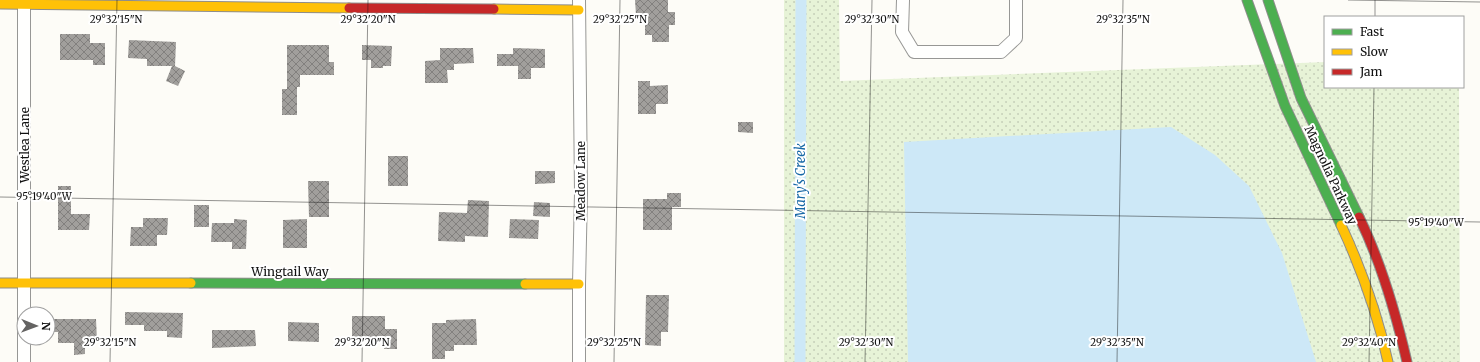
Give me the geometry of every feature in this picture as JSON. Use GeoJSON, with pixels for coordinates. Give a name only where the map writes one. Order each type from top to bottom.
{"type":"FeatureCollection","features":[{"type":"Feature","properties":{"kind":"street"},"geometry":{"type":"LineString","coordinates":[[902,0],[902,32],[914,52],[1001,52],[1016,38],[1016,0]]}},
{"type":"Feature","properties":{"kind":"street","name":"Magnolia Parkway"},"geometry":{"type":"LineString","coordinates":[[1247,0],[1284,106],[1351,247],[1382,335],[1388,362]]}},
{"type":"Feature","properties":{"kind":"street","name":"Magnolia Parkway"},"geometry":{"type":"LineString","coordinates":[[1268,0],[1301,98],[1372,241],[1400,331],[1407,362]]}},
{"type":"Feature","properties":{"kind":"street"},"geometry":{"type":"LineString","coordinates":[[0,4],[24,2],[579,5]]}},
{"type":"Feature","properties":{"kind":"street","name":"Westlea Lane"},"geometry":{"type":"LineString","coordinates":[[24,2],[24,362]]}},
{"type":"Feature","properties":{"kind":"street","name":"Meadow Lane"},"geometry":{"type":"LineString","coordinates":[[579,5],[581,193],[579,362]]}},
{"type":"Feature","properties":{"kind":"street","name":"Wingtail Way"},"geometry":{"type":"LineString","coordinates":[[0,282],[579,284]]}},
{"type":"Feature","properties":{"kind":"street"},"geometry":{"type":"LineString","coordinates":[[1373,308],[1391,302]]}},
{"type":"Feature","properties":{"kind":"green space"},"geometry":{"type":"Polygon","coordinates":[[[784,0],[839,0],[840,81],[1324,62],[1324,88],[1459,88],[1460,362],[784,362],[784,0]]]}},
{"type":"Feature","properties":{"kind":"water"},"geometry":{"type":"Polygon","coordinates":[[[1171,127],[1215,155],[1249,186],[1282,253],[1316,362],[908,362],[904,142],[1171,127]]]}},
{"type":"Feature","properties":{"kind":"building"},"geometry":{"type":"Polygon","coordinates":[[[635,0],[668,0],[668,12],[675,12],[675,25],[669,25],[669,42],[652,42],[652,35],[645,35],[645,15],[636,15],[635,0]]]}},
{"type":"Feature","properties":{"kind":"building"},"geometry":{"type":"Polygon","coordinates":[[[60,34],[90,34],[90,43],[105,43],[105,65],[93,65],[93,60],[60,60],[60,34]]]}},
{"type":"Feature","properties":{"kind":"building"},"geometry":{"type":"Polygon","coordinates":[[[129,40],[176,42],[175,66],[185,71],[178,86],[166,81],[172,66],[147,66],[147,59],[128,58],[129,40]]]}},
{"type":"Feature","properties":{"kind":"building"},"geometry":{"type":"Polygon","coordinates":[[[287,45],[329,45],[329,62],[334,62],[334,75],[300,75],[300,87],[297,87],[297,115],[282,115],[282,89],[287,89],[287,45]]]}},
{"type":"Feature","properties":{"kind":"building"},"geometry":{"type":"Polygon","coordinates":[[[362,45],[392,46],[391,66],[371,68],[371,60],[362,60],[362,45]]]}},
{"type":"Feature","properties":{"kind":"building"},"geometry":{"type":"Polygon","coordinates":[[[440,48],[473,48],[474,63],[454,64],[454,70],[447,70],[448,83],[425,83],[425,61],[440,60],[440,48]]]}},
{"type":"Feature","properties":{"kind":"building"},"geometry":{"type":"Polygon","coordinates":[[[513,48],[545,49],[545,68],[531,68],[531,79],[518,79],[518,66],[497,66],[497,54],[513,54],[513,48]]]}},
{"type":"Feature","properties":{"kind":"building"},"geometry":{"type":"Polygon","coordinates":[[[638,81],[650,81],[650,86],[668,85],[668,104],[656,104],[656,114],[638,114],[638,81]]]}},
{"type":"Feature","properties":{"kind":"building"},"geometry":{"type":"Polygon","coordinates":[[[738,122],[753,122],[753,133],[738,132],[738,122]]]}},
{"type":"Feature","properties":{"kind":"building"},"geometry":{"type":"Polygon","coordinates":[[[388,156],[408,156],[408,186],[388,186],[388,156]]]}},
{"type":"Feature","properties":{"kind":"building"},"geometry":{"type":"Polygon","coordinates":[[[535,171],[555,171],[555,183],[535,184],[535,171]]]}},
{"type":"Feature","properties":{"kind":"building"},"geometry":{"type":"Polygon","coordinates":[[[308,181],[329,181],[329,217],[309,217],[308,181]]]}},
{"type":"Feature","properties":{"kind":"building"},"geometry":{"type":"Polygon","coordinates":[[[58,186],[71,186],[71,214],[90,214],[89,230],[58,230],[58,186]]]}},
{"type":"Feature","properties":{"kind":"building"},"geometry":{"type":"Polygon","coordinates":[[[667,193],[681,193],[681,207],[672,207],[672,230],[643,230],[643,199],[667,199],[667,193]]]}},
{"type":"Feature","properties":{"kind":"building"},"geometry":{"type":"Polygon","coordinates":[[[468,200],[489,201],[488,237],[465,236],[465,242],[438,241],[439,212],[467,213],[468,200]]]}},
{"type":"Feature","properties":{"kind":"building"},"geometry":{"type":"Polygon","coordinates":[[[534,202],[550,203],[550,217],[533,216],[534,202]]]}},
{"type":"Feature","properties":{"kind":"building"},"geometry":{"type":"Polygon","coordinates":[[[194,205],[209,205],[209,227],[194,227],[194,205]]]}},
{"type":"Feature","properties":{"kind":"building"},"geometry":{"type":"Polygon","coordinates":[[[143,218],[168,218],[167,235],[157,235],[157,246],[130,246],[131,227],[143,227],[143,218]]]}},
{"type":"Feature","properties":{"kind":"building"},"geometry":{"type":"Polygon","coordinates":[[[234,219],[247,220],[246,249],[232,249],[232,242],[211,242],[212,223],[234,223],[234,219]]]}},
{"type":"Feature","properties":{"kind":"building"},"geometry":{"type":"Polygon","coordinates":[[[307,219],[307,248],[283,248],[283,220],[307,219]]]}},
{"type":"Feature","properties":{"kind":"building"},"geometry":{"type":"Polygon","coordinates":[[[510,219],[539,220],[538,239],[509,238],[510,219]]]}},
{"type":"Feature","properties":{"kind":"building"},"geometry":{"type":"Polygon","coordinates":[[[646,295],[669,295],[668,332],[661,332],[661,346],[645,345],[646,295]]]}},
{"type":"Feature","properties":{"kind":"building"},"geometry":{"type":"Polygon","coordinates":[[[125,312],[183,313],[182,338],[167,337],[167,331],[144,331],[144,325],[125,325],[125,312]]]}},
{"type":"Feature","properties":{"kind":"building"},"geometry":{"type":"Polygon","coordinates":[[[352,316],[385,316],[385,329],[397,329],[397,349],[384,349],[384,341],[352,341],[352,316]]]}},
{"type":"Feature","properties":{"kind":"building"},"geometry":{"type":"Polygon","coordinates":[[[56,319],[96,319],[97,341],[85,341],[85,354],[74,355],[74,343],[58,343],[58,332],[56,332],[56,319]]]}},
{"type":"Feature","properties":{"kind":"building"},"geometry":{"type":"Polygon","coordinates":[[[476,319],[477,345],[454,345],[454,351],[445,351],[445,359],[432,359],[432,323],[446,323],[446,320],[476,319]]]}},
{"type":"Feature","properties":{"kind":"building"},"geometry":{"type":"Polygon","coordinates":[[[288,322],[319,323],[319,342],[288,341],[288,322]]]}},
{"type":"Feature","properties":{"kind":"building"},"geometry":{"type":"Polygon","coordinates":[[[212,330],[255,330],[256,346],[212,348],[212,330]]]}},
{"type":"Feature","properties":{"kind":"waterway","name":"Mary's Creek"},"geometry":{"type":"LineString","coordinates":[[800,362],[801,0]]}},
{"type":"Feature","properties":{"kind":"traffic: fast"},"geometry":{"type":"LineString","coordinates":[[1247,0],[1285,106],[1341,225]]}},
{"type":"Feature","properties":{"kind":"traffic: fast"},"geometry":{"type":"LineString","coordinates":[[1268,0],[1301,98],[1359,217]]}},
{"type":"Feature","properties":{"kind":"traffic: fast"},"geometry":{"type":"LineString","coordinates":[[191,283],[525,284]]}},
{"type":"Feature","properties":{"kind":"traffic: slow"},"geometry":{"type":"LineString","coordinates":[[0,4],[349,8]]}},
{"type":"Feature","properties":{"kind":"traffic: slow"},"geometry":{"type":"LineString","coordinates":[[494,9],[579,10]]}},
{"type":"Feature","properties":{"kind":"traffic: slow"},"geometry":{"type":"LineString","coordinates":[[1341,225],[1368,292],[1388,362]]}},
{"type":"Feature","properties":{"kind":"traffic: slow"},"geometry":{"type":"LineString","coordinates":[[0,283],[191,283]]}},
{"type":"Feature","properties":{"kind":"traffic: slow"},"geometry":{"type":"LineString","coordinates":[[525,284],[579,284]]}},
{"type":"Feature","properties":{"kind":"traffic: jam"},"geometry":{"type":"LineString","coordinates":[[349,8],[494,9]]}},
{"type":"Feature","properties":{"kind":"traffic: jam"},"geometry":{"type":"LineString","coordinates":[[1359,217],[1367,234],[1387,288],[1407,362]]}}]}
